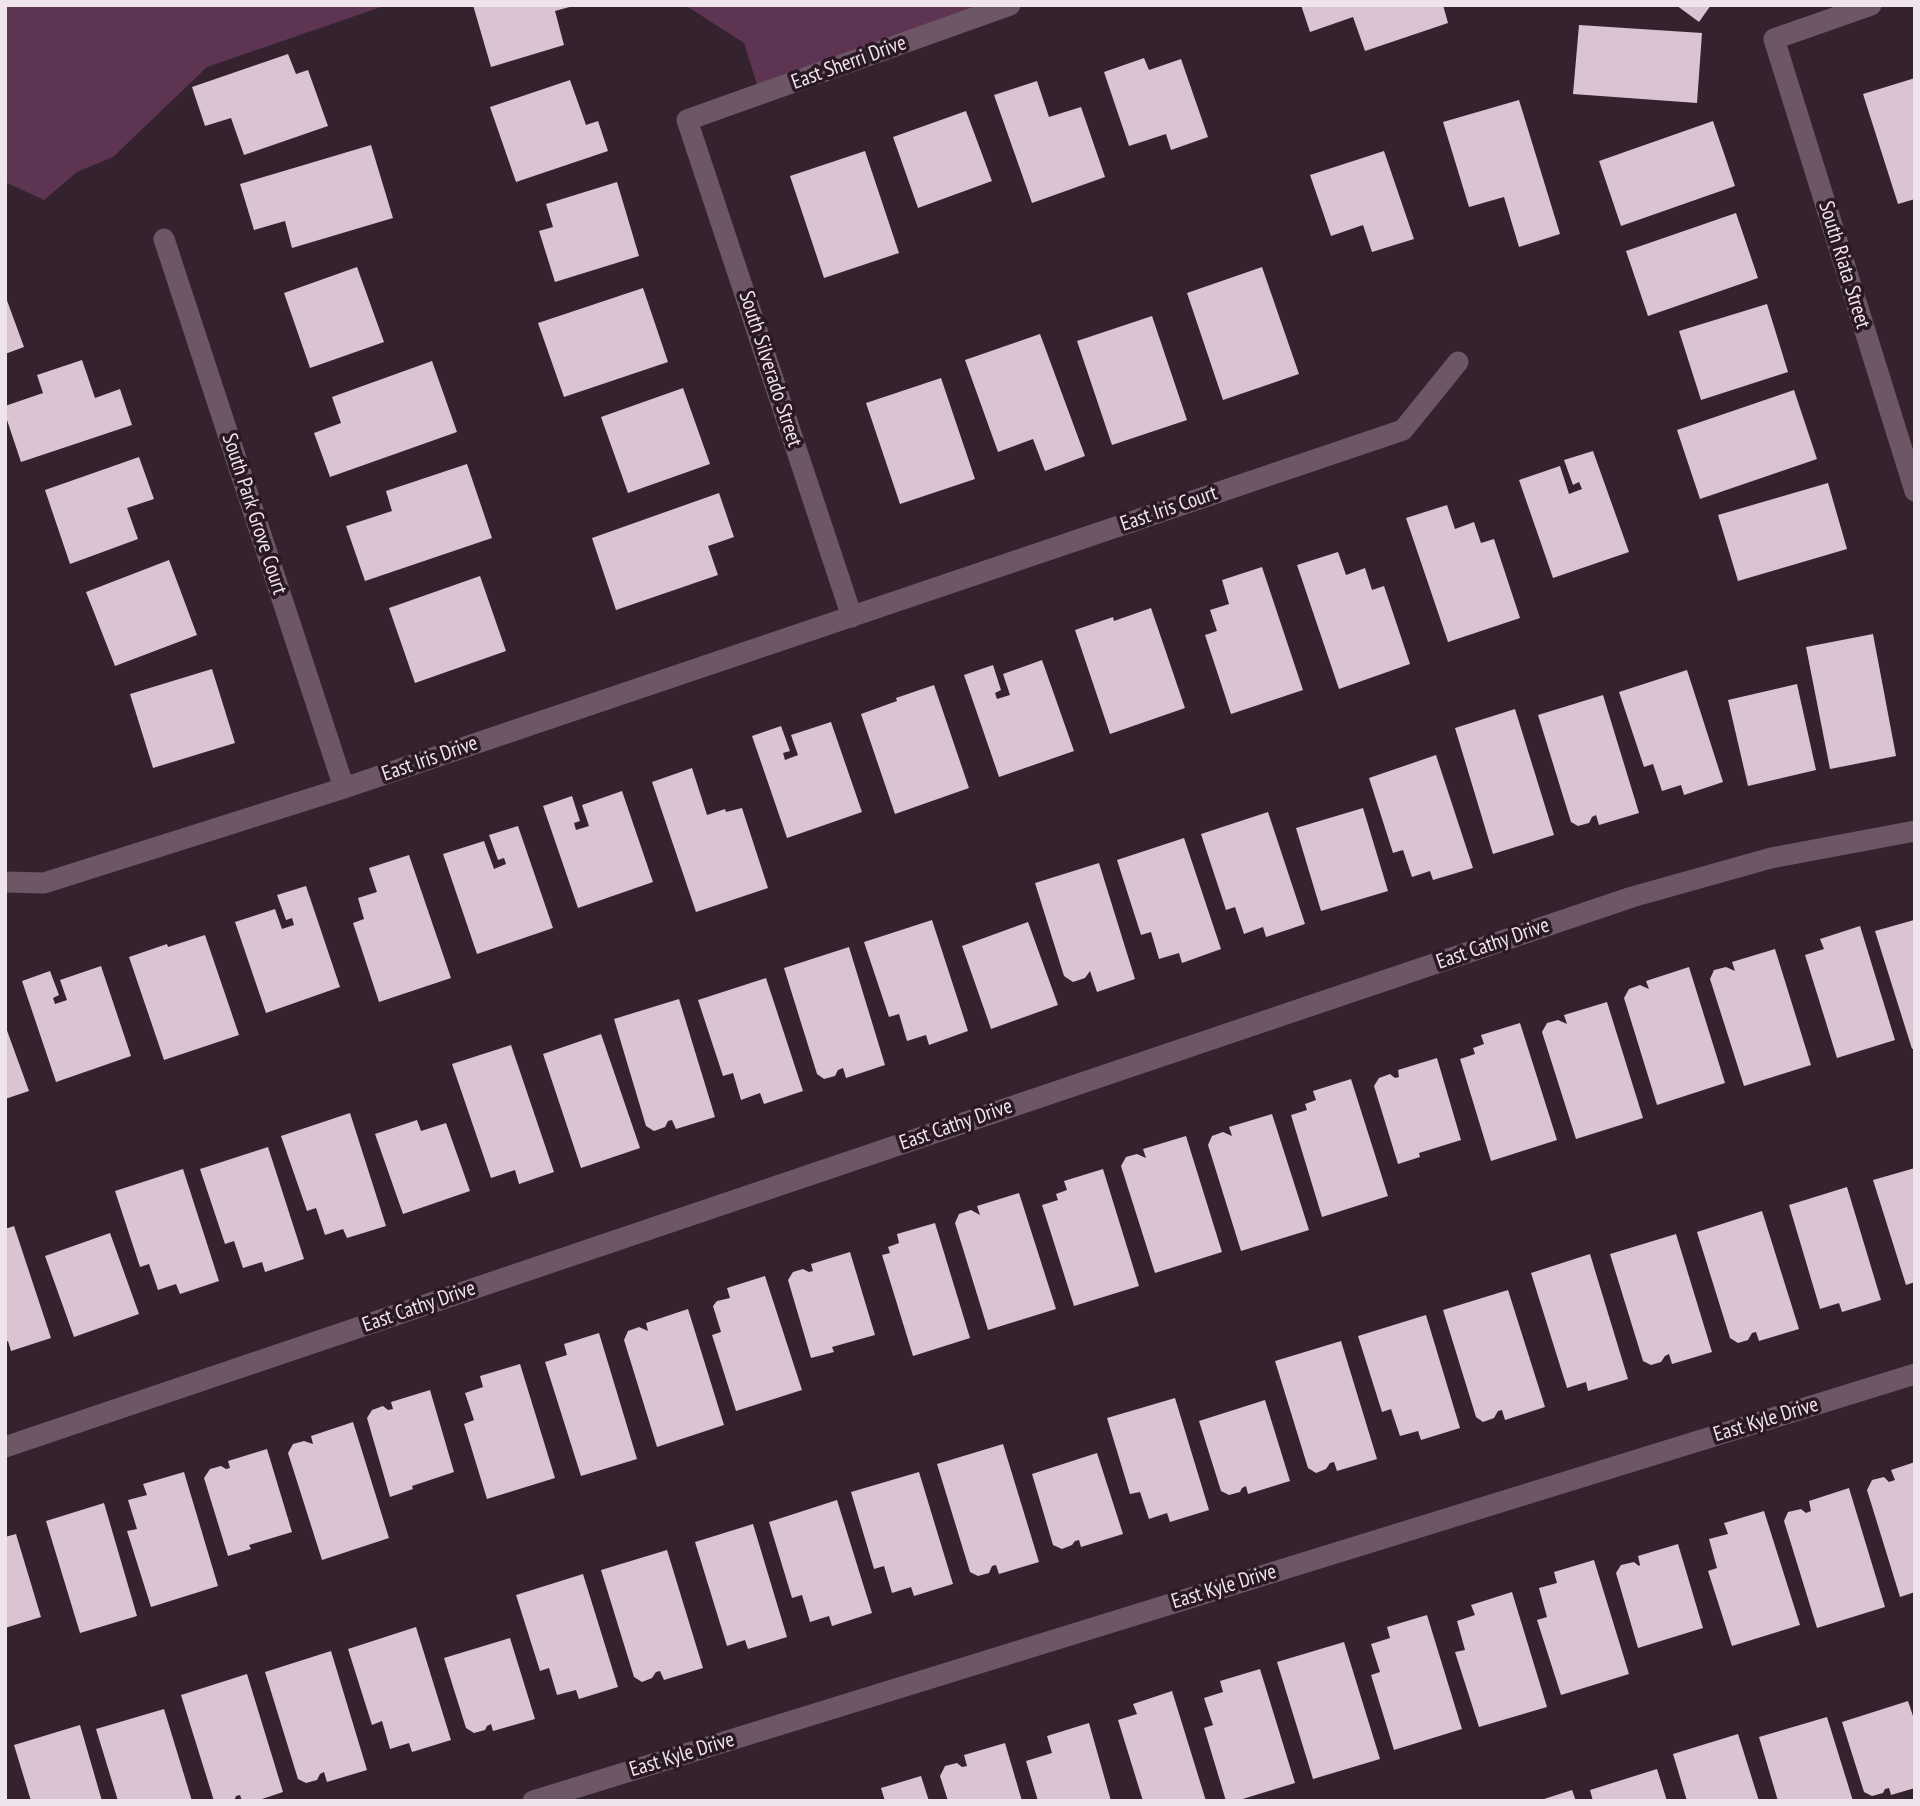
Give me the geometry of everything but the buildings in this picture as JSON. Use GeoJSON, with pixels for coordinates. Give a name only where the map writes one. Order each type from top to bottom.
{"type":"FeatureCollection","features":[{"type":"Feature","properties":{"kind":"street","name":"East Sherri Drive"},"geometry":{"type":"LineString","coordinates":[[687,120],[1010,5]]}},
{"type":"Feature","properties":{"kind":"street","name":"South Riata Street"},"geometry":{"type":"LineString","coordinates":[[1871,5],[1774,39],[1915,491]]}},
{"type":"Feature","properties":{"kind":"street","name":"South Silverado Street"},"geometry":{"type":"LineString","coordinates":[[687,120],[852,617]]}},
{"type":"Feature","properties":{"kind":"street","name":"South Park Grove Court"},"geometry":{"type":"LineString","coordinates":[[164,239],[344,788]]}},
{"type":"Feature","properties":{"kind":"street","name":"East Iris Court"},"geometry":{"type":"LineString","coordinates":[[852,617],[1403,429],[1458,362]]}},
{"type":"Feature","properties":{"kind":"street","name":"East Iris Drive"},"geometry":{"type":"LineString","coordinates":[[5,882],[44,883],[344,788],[852,617]]}},
{"type":"Feature","properties":{"kind":"street","name":"East Cathy Drive"},"geometry":{"type":"LineString","coordinates":[[5,1447],[1632,897],[1771,858],[1915,831]]}},
{"type":"Feature","properties":{"kind":"street","name":"East Kyle Drive"},"geometry":{"type":"LineString","coordinates":[[533,1801],[1915,1374]]}},
{"type":"Feature","properties":{"kind":"shaded area"},"geometry":{"type":"Polygon","coordinates":[[[5,5],[387,5],[207,67],[113,157],[77,172],[44,200],[5,182],[5,5]]]}},
{"type":"Feature","properties":{"kind":"shaded area"},"geometry":{"type":"Polygon","coordinates":[[[685,5],[1010,5],[760,94],[744,43],[685,5]]]}}]}
